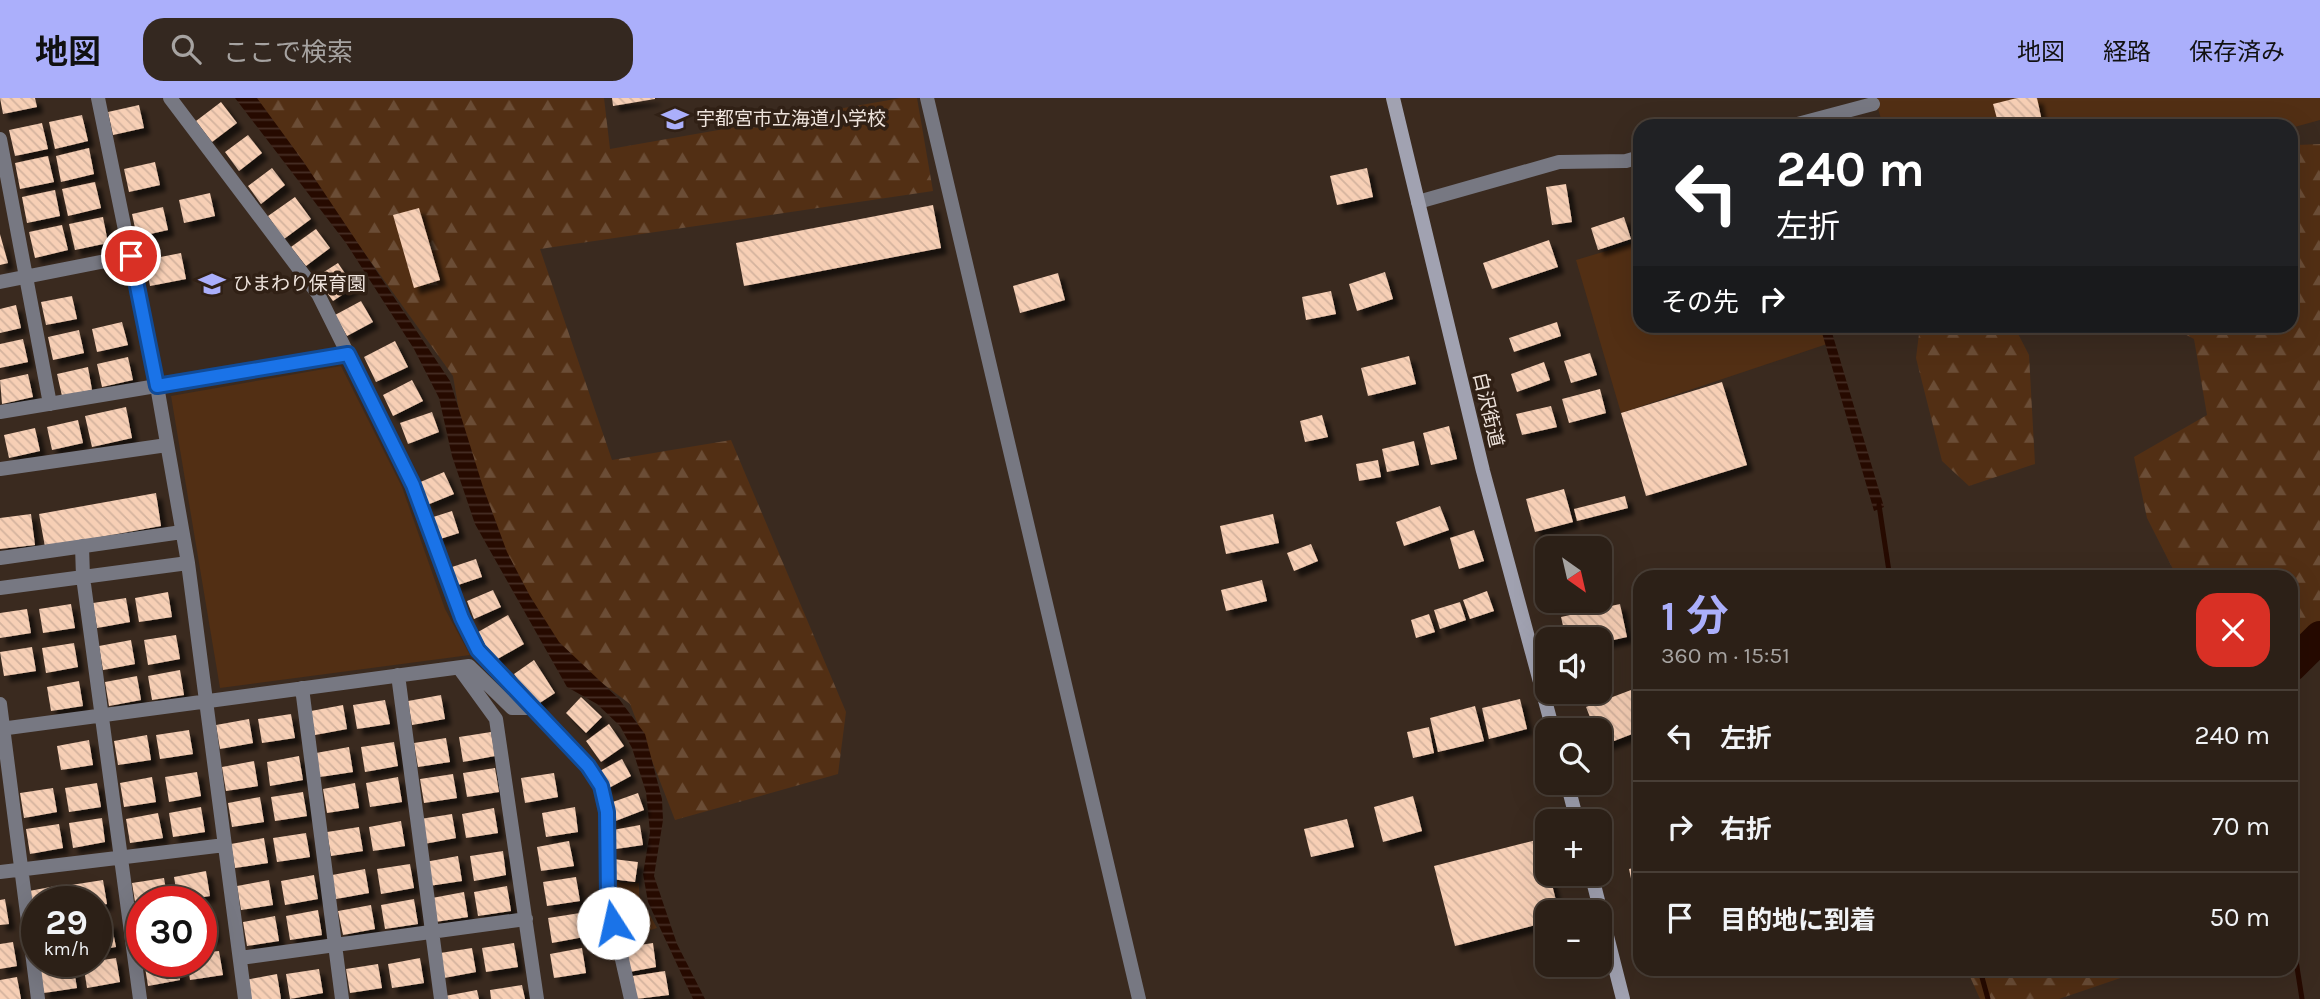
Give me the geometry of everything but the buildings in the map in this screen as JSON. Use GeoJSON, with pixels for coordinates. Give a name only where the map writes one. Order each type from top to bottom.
{"type":"FeatureCollection","features":[{"type":"Feature","properties":{"kind":"main road","name":"白沢街道"},"geometry":{"type":"LineString","coordinates":[[1393,98],[1483,471],[1550,718]]}},
{"type":"Feature","properties":{"kind":"main road"},"geometry":{"type":"LineString","coordinates":[[1594,886],[1623,999]]}},
{"type":"Feature","properties":{"kind":"street"},"geometry":{"type":"LineString","coordinates":[[98,98],[157,386],[183,532],[245,999]]}},
{"type":"Feature","properties":{"kind":"street"},"geometry":{"type":"LineString","coordinates":[[170,98],[318,294],[413,485],[462,618],[478,650],[588,766],[601,786],[607,812],[608,898],[631,999]]}},
{"type":"Feature","properties":{"kind":"street"},"geometry":{"type":"LineString","coordinates":[[927,98],[1139,999]]}},
{"type":"Feature","properties":{"kind":"street"},"geometry":{"type":"LineString","coordinates":[[1816,119],[1873,104]]}},
{"type":"Feature","properties":{"kind":"street"},"geometry":{"type":"LineString","coordinates":[[0,139],[50,404]]}},
{"type":"Feature","properties":{"kind":"street"},"geometry":{"type":"LineString","coordinates":[[1418,202],[1559,162],[1633,159]]}},
{"type":"Feature","properties":{"kind":"street"},"geometry":{"type":"LineString","coordinates":[[0,282],[131,256]]}},
{"type":"Feature","properties":{"kind":"street"},"geometry":{"type":"LineString","coordinates":[[0,412],[348,354]]}},
{"type":"Feature","properties":{"kind":"street"},"geometry":{"type":"LineString","coordinates":[[0,469],[167,445]]}},
{"type":"Feature","properties":{"kind":"street"},"geometry":{"type":"LineString","coordinates":[[0,558],[183,532]]}},
{"type":"Feature","properties":{"kind":"street"},"geometry":{"type":"LineString","coordinates":[[82,546],[83,577],[140,999]]}},
{"type":"Feature","properties":{"kind":"street"},"geometry":{"type":"LineString","coordinates":[[0,588],[188,563]]}},
{"type":"Feature","properties":{"kind":"street"},"geometry":{"type":"LineString","coordinates":[[2,729],[469,666],[512,708],[534,708]]}},
{"type":"Feature","properties":{"kind":"street"},"geometry":{"type":"LineString","coordinates":[[459,668],[496,719],[537,999]]}},
{"type":"Feature","properties":{"kind":"street"},"geometry":{"type":"LineString","coordinates":[[398,675],[440,999]]}},
{"type":"Feature","properties":{"kind":"street"},"geometry":{"type":"LineString","coordinates":[[302,688],[342,999]]}},
{"type":"Feature","properties":{"kind":"street"},"geometry":{"type":"LineString","coordinates":[[0,704],[38,999]]}},
{"type":"Feature","properties":{"kind":"street"},"geometry":{"type":"LineString","coordinates":[[0,872],[225,845]]}},
{"type":"Feature","properties":{"kind":"street"},"geometry":{"type":"LineString","coordinates":[[240,958],[526,919]]}},
{"type":"Feature","properties":{"kind":"green space"},"geometry":{"type":"Polygon","coordinates":[[[253,98],[604,98],[610,149],[901,98],[917,98],[933,191],[540,249],[612,460],[731,440],[846,712],[838,774],[675,820],[630,704],[542,638],[471,482],[453,376],[253,98]]]}},
{"type":"Feature","properties":{"kind":"green space"},"geometry":{"type":"Polygon","coordinates":[[[1875,98],[2320,98],[2320,120],[2298,126],[2298,119],[1881,119],[1875,98]]]}},
{"type":"Feature","properties":{"kind":"green space"},"geometry":{"type":"Polygon","coordinates":[[[2320,144],[2320,650],[2298,660],[2298,570],[2173,570],[2147,518],[2134,457],[2207,415],[2194,339],[2183,333],[2298,333],[2298,145],[2320,144]]]}},
{"type":"Feature","properties":{"kind":"green space"},"geometry":{"type":"Polygon","coordinates":[[[1633,243],[1633,333],[1823,333],[1827,344],[1621,413],[1576,260],[1633,243]]]}},
{"type":"Feature","properties":{"kind":"green space"},"geometry":{"type":"Polygon","coordinates":[[[1919,333],[2018,333],[2029,355],[2035,464],[1969,486],[1942,461],[1916,358],[1919,333]]]}},
{"type":"Feature","properties":{"kind":"green space"},"geometry":{"type":"Polygon","coordinates":[[[341,366],[402,487],[445,609],[470,655],[220,688],[171,396],[341,366]]]}},
{"type":"Feature","properties":{"kind":"green space"},"geometry":{"type":"Polygon","coordinates":[[[612,882],[639,883],[639,895],[657,928],[624,938],[612,882]]]}},
{"type":"Feature","properties":{"kind":"green space"},"geometry":{"type":"Polygon","coordinates":[[[1970,976],[2126,976],[2059,999],[1980,999],[1970,976]]]}},
{"type":"Feature","properties":{"kind":"shaded area"},"geometry":{"type":"Polygon","coordinates":[[[235,98],[257,98],[303,161],[450,381],[483,487],[507,552],[530,596],[559,642],[619,699],[645,734],[662,799],[663,820],[654,876],[677,944],[705,999],[693,999],[648,902],[643,874],[650,832],[646,792],[632,748],[620,726],[597,704],[567,687],[475,524],[452,456],[439,398],[414,349],[346,243],[235,98]]]}},
{"type":"Feature","properties":{"kind":"shaded area"},"geometry":{"type":"Polygon","coordinates":[[[1822,333],[1832,333],[1884,507],[1874,511],[1822,333]]]}},
{"type":"Feature","properties":{"kind":"waterway"},"geometry":{"type":"LineString","coordinates":[[1879,505],[1889,570]]}},
{"type":"Feature","properties":{"kind":"waterway"},"geometry":{"type":"LineString","coordinates":[[2298,659],[2320,637]]}},
{"type":"Feature","properties":{"kind":"waterway"},"geometry":{"type":"LineString","coordinates":[[2298,974],[2302,999]]}},
{"type":"Feature","properties":{"kind":"waterway"},"geometry":{"type":"LineString","coordinates":[[1982,976],[1988,999]]}},
{"type":"Feature","properties":{"kind":"place","name":"宇都宮市立海道小学校"},"geometry":{"type":"Point","coordinates":[675,119]}},
{"type":"Feature","properties":{"kind":"place","name":"ひまわり保育園"},"geometry":{"type":"Point","coordinates":[212,284]}},
{"type":"Feature","properties":{"kind":"route"},"geometry":{"type":"LineString","coordinates":[[131,256],[157,386],[348,354],[413,485],[462,618],[478,650],[588,766],[601,786],[607,812],[608,898],[613,923]]}}]}
